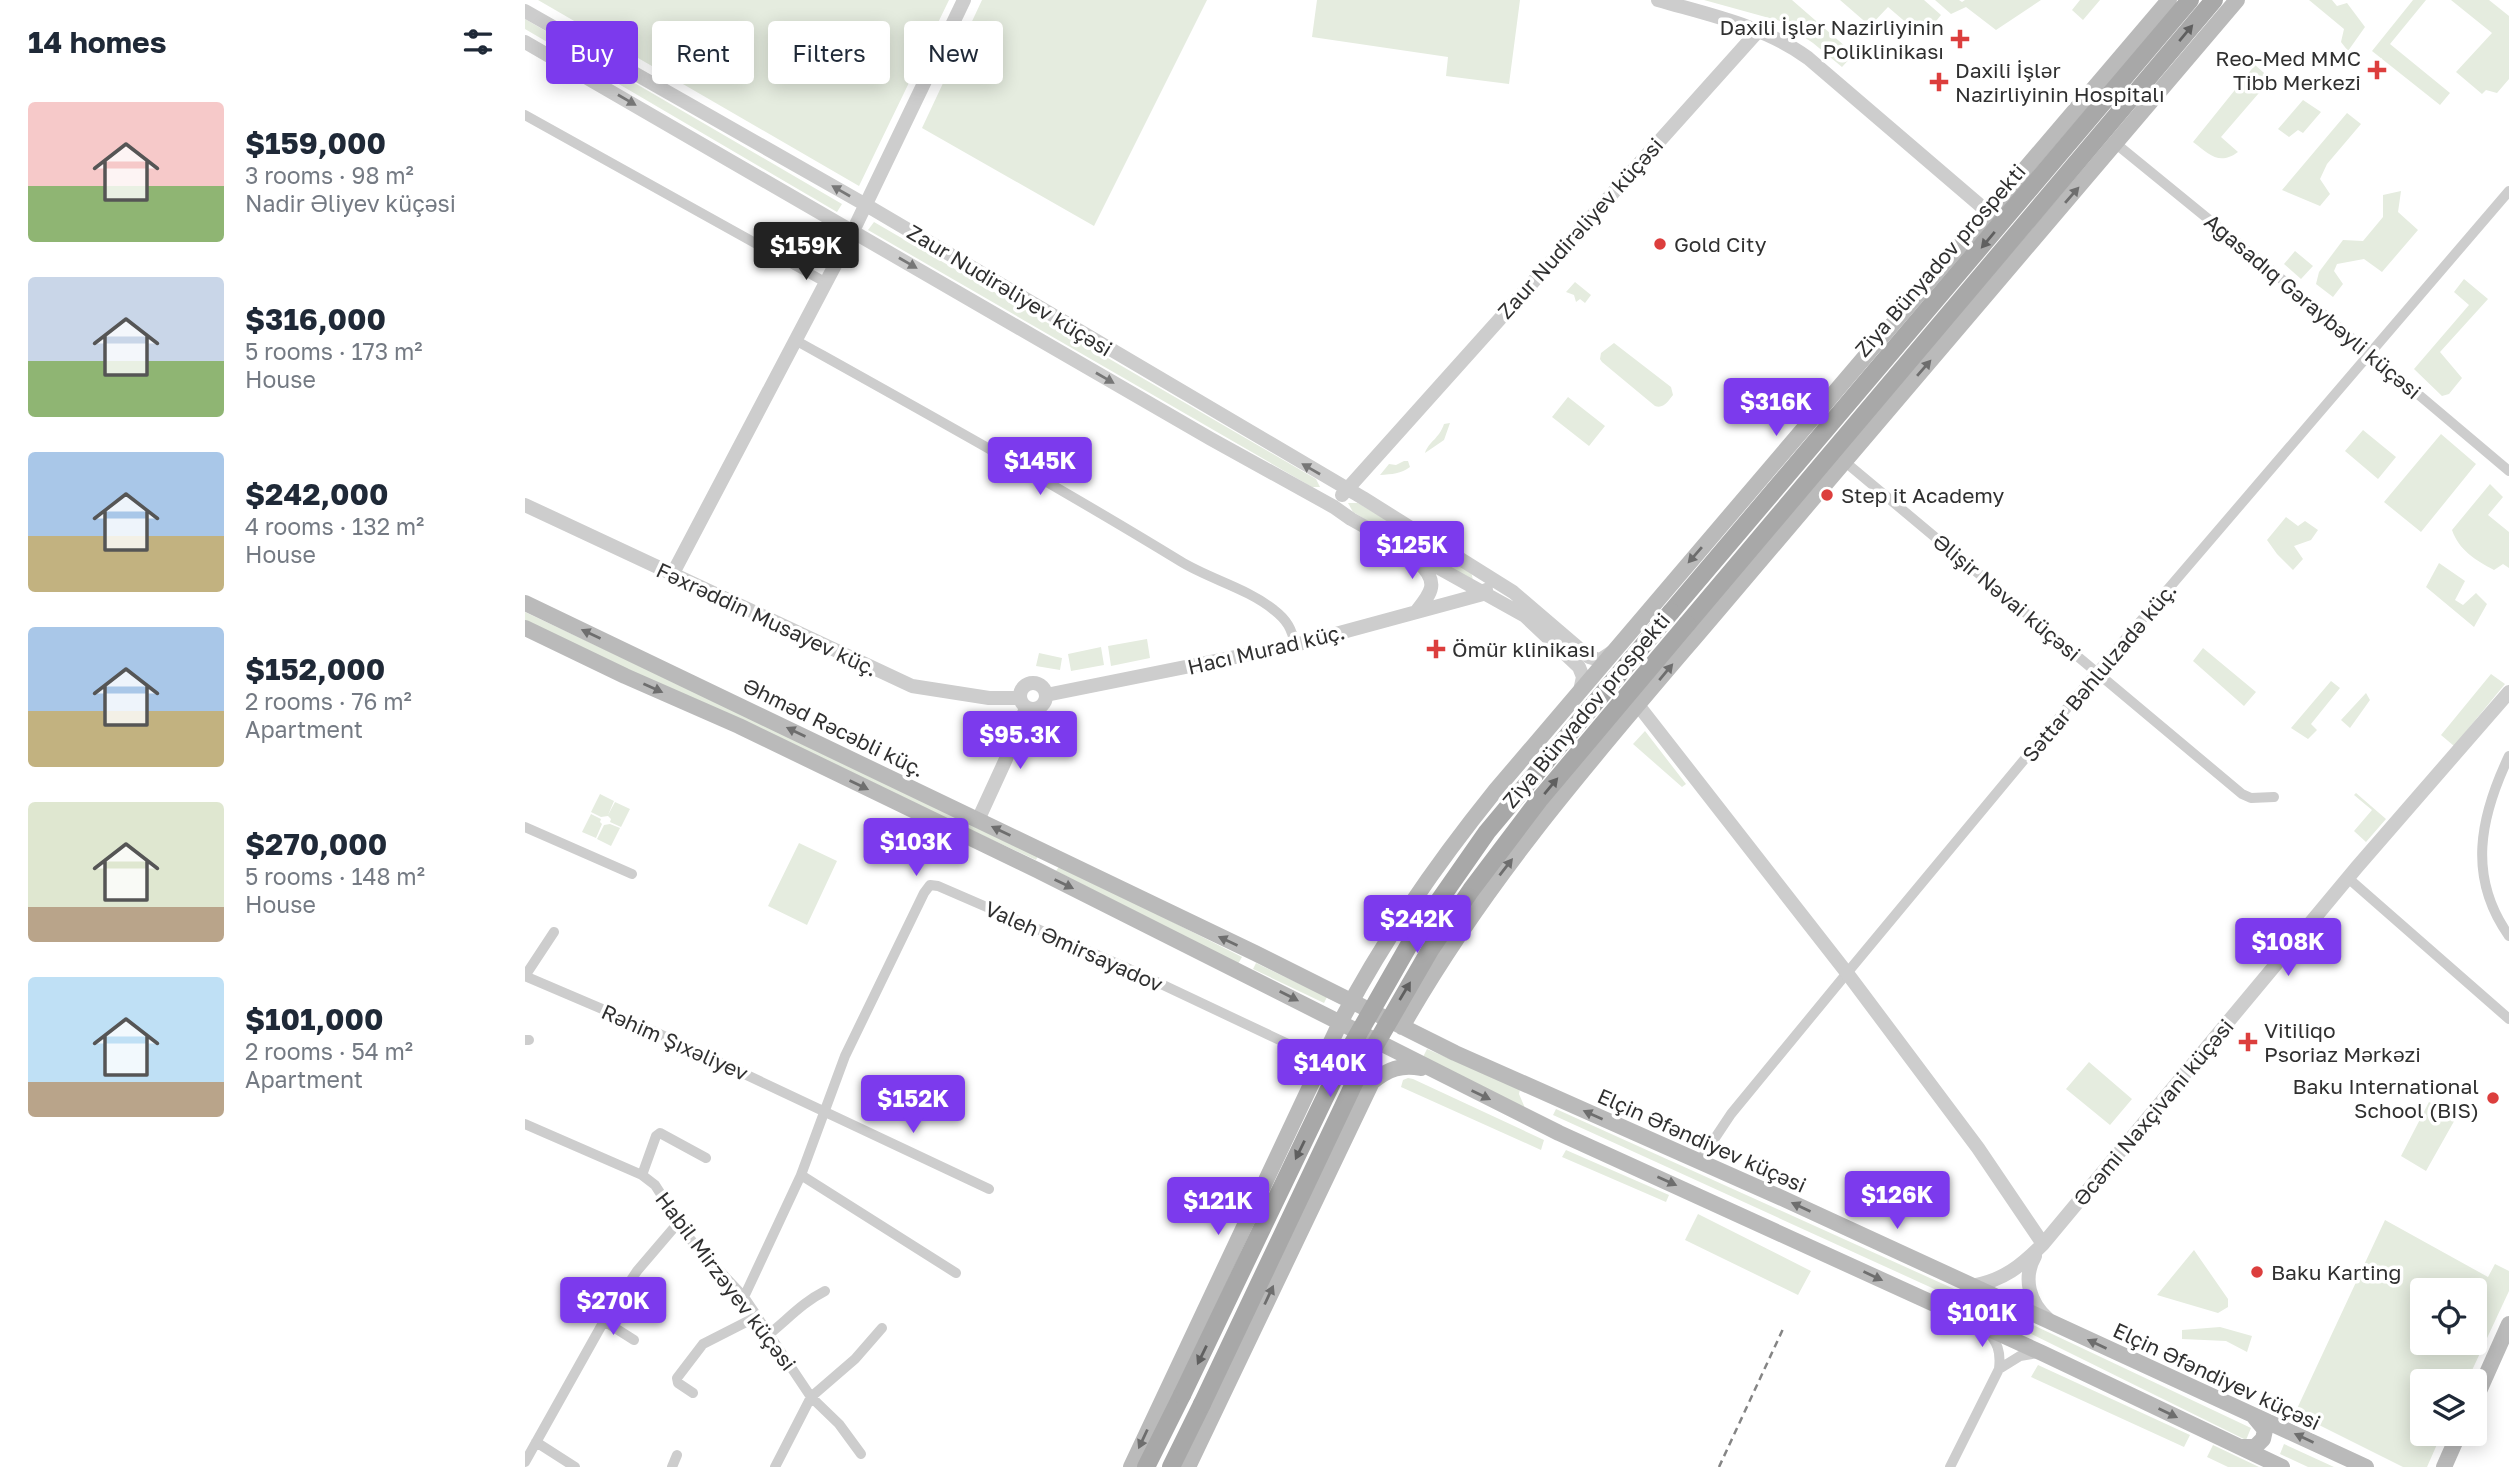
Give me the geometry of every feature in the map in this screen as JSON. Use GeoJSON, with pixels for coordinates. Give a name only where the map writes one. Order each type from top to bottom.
{"type":"FeatureCollection","features":[{"type":"Feature","properties":{"kind":"main road","name":"Ziya Bünyadov prospekti"},"geometry":{"type":"LineString","coordinates":[[1131,1467],[1351,1001],[1415,899],[1472,820],[1612,652],[2169,0]]}},
{"type":"Feature","properties":{"kind":"main road","name":"Ziya Bünyadov prospekti"},"geometry":{"type":"LineString","coordinates":[[1171,1467],[1359,1073],[1430,950],[1471,890],[1539,800],[1913,356],[1977,267],[2190,0]]}},
{"type":"Feature","properties":{"kind":"main road","name":"Ziya Bünyadov prospekti"},"geometry":{"type":"LineString","coordinates":[[1146,1467],[1341,1065],[1413,938],[1487,832],[1700,576],[1899,344],[1977,267],[2214,0]]}},
{"type":"Feature","properties":{"kind":"main road","name":"Ziya Bünyadov prospekti"},"geometry":{"type":"LineString","coordinates":[[1402,1027],[1467,922],[1529,837],[1844,461],[2237,0]]}},
{"type":"Feature","properties":{"kind":"main road"},"geometry":{"type":"LineString","coordinates":[[1700,576],[1807,426],[1899,344]]}},
{"type":"Feature","properties":{"kind":"main road"},"geometry":{"type":"LineString","coordinates":[[1715,590],[1844,461],[1913,356]]}},
{"type":"Feature","properties":{"kind":"main road","name":"Əhməd Rəcəbli küç."},"geometry":{"type":"LineString","coordinates":[[525,603],[1351,1001]]}},
{"type":"Feature","properties":{"kind":"main road","name":"Əhməd Rəcəbli küç."},"geometry":{"type":"LineString","coordinates":[[525,628],[739,726],[1037,870],[1440,1075]]}},
{"type":"Feature","properties":{"kind":"main road"},"geometry":{"type":"LineString","coordinates":[[1037,870],[1045,852]]}},
{"type":"Feature","properties":{"kind":"main road"},"geometry":{"type":"LineString","coordinates":[[1415,899],[1411,921],[1413,929],[1424,939],[1439,941],[1447,938],[1467,922]]}},
{"type":"Feature","properties":{"kind":"main road"},"geometry":{"type":"LineString","coordinates":[[1245,974],[1255,953]]}},
{"type":"Feature","properties":{"kind":"main road","name":"Elçin Əfəndiyev küçəsi"},"geometry":{"type":"LineString","coordinates":[[1351,1001],[1563,1101],[2366,1467]]}},
{"type":"Feature","properties":{"kind":"main road"},"geometry":{"type":"LineString","coordinates":[[1188,1467],[1372,1082],[1385,1072],[1406,1066],[1440,1075],[1559,1133],[2042,1353],[2282,1467]]}},
{"type":"Feature","properties":{"kind":"main road"},"geometry":{"type":"LineString","coordinates":[[1559,1133],[1546,1124],[1542,1111],[1547,1103],[1563,1101]]}},
{"type":"Feature","properties":{"kind":"main road"},"geometry":{"type":"LineString","coordinates":[[1286,1135],[1306,1115],[1322,1115],[1337,1129],[1336,1153]]}},
{"type":"Feature","properties":{"kind":"main road"},"geometry":{"type":"LineString","coordinates":[[2487,1373],[2509,1324]]}},
{"type":"Feature","properties":{"kind":"main road"},"geometry":{"type":"LineString","coordinates":[[2239,1447],[2255,1447],[2263,1439],[2265,1430],[2254,1416]]}},
{"type":"Feature","properties":{"kind":"main road"},"geometry":{"type":"LineString","coordinates":[[2444,1467],[2453,1446]]}},
{"type":"Feature","properties":{"kind":"street"},"geometry":{"type":"LineString","coordinates":[[672,575],[853,231],[964,0]]}},
{"type":"Feature","properties":{"kind":"street"},"geometry":{"type":"LineString","coordinates":[[1658,0],[1759,30],[1788,43],[1989,213]]}},
{"type":"Feature","properties":{"kind":"street","name":"Zaur Nudirəliyev küçəsi"},"geometry":{"type":"LineString","coordinates":[[525,11],[866,205],[1478,569],[1520,597],[1589,657],[1600,660],[1612,652]]}},
{"type":"Feature","properties":{"kind":"street","name":"Zaur Nudirəliyev küçəsi"},"geometry":{"type":"LineString","coordinates":[[1334,507],[1346,489],[1759,30]]}},
{"type":"Feature","properties":{"kind":"street","name":"Zaur Nudirəliyev küçəsi"},"geometry":{"type":"LineString","coordinates":[[525,41],[1406,551],[1511,607],[1525,616],[1574,660],[1583,672],[1580,691]]}},
{"type":"Feature","properties":{"kind":"street"},"geometry":{"type":"LineString","coordinates":[[525,116],[825,282]]}},
{"type":"Feature","properties":{"kind":"street","name":"Ağasadıq Gəraybəyli küçəsi"},"geometry":{"type":"LineString","coordinates":[[2115,143],[2509,471]]}},
{"type":"Feature","properties":{"kind":"street","name":"Səttar Bəhlulzadə küç."},"geometry":{"type":"LineString","coordinates":[[1699,1161],[1731,1114],[2097,672],[2509,191]]}},
{"type":"Feature","properties":{"kind":"street"},"geometry":{"type":"LineString","coordinates":[[796,340],[1211,579],[1244,592],[1272,608],[1287,621],[1296,645]]}},
{"type":"Feature","properties":{"kind":"street","name":"Əlişir Nəvai küçəsi"},"geometry":{"type":"LineString","coordinates":[[1844,461],[2242,794],[2251,798],[2274,797]]}},
{"type":"Feature","properties":{"kind":"street","name":"Fəxrəddin Musayev küç."},"geometry":{"type":"LineString","coordinates":[[525,505],[912,686],[1023,703]]}},
{"type":"Feature","properties":{"kind":"street"},"geometry":{"type":"LineString","coordinates":[[1406,551],[1426,570],[1432,580],[1430,591],[1416,612]]}},
{"type":"Feature","properties":{"kind":"street"},"geometry":{"type":"LineString","coordinates":[[1478,569],[1487,581],[1483,594]]}},
{"type":"Feature","properties":{"kind":"street","name":"Hacı Murad küç."},"geometry":{"type":"LineString","coordinates":[[1046,695],[1296,645],[1483,594]]}},
{"type":"Feature","properties":{"kind":"street"},"geometry":{"type":"LineString","coordinates":[[978,820],[1006,759],[1023,703],[1021,688],[1032,682],[1040,684],[1046,695],[1040,707],[1023,703]]}},
{"type":"Feature","properties":{"kind":"street","name":"Əcəmi Naxçivani küçəsi"},"geometry":{"type":"LineString","coordinates":[[2043,1244],[2348,878],[2509,692]]}},
{"type":"Feature","properties":{"kind":"street"},"geometry":{"type":"LineString","coordinates":[[1638,705],[1847,973],[1978,1148],[2043,1244]]}},
{"type":"Feature","properties":{"kind":"street"},"geometry":{"type":"LineString","coordinates":[[2509,757],[2486,815],[2481,845],[2489,899],[2509,936]]}},
{"type":"Feature","properties":{"kind":"street"},"geometry":{"type":"LineString","coordinates":[[525,827],[632,874]]}},
{"type":"Feature","properties":{"kind":"street"},"geometry":{"type":"LineString","coordinates":[[2348,878],[2509,1019]]}},
{"type":"Feature","properties":{"kind":"street","name":"Valeh Əmirsayadov"},"geometry":{"type":"LineString","coordinates":[[744,1297],[801,1175],[845,1056],[930,885],[938,886],[1125,967],[1322,1060]]}},
{"type":"Feature","properties":{"kind":"street","name":"Rəhim Şıxəliyev"},"geometry":{"type":"LineString","coordinates":[[554,932],[525,976],[649,1029],[989,1189]]}},
{"type":"Feature","properties":{"kind":"street","name":"Habil Mirzəyev küçəsi"},"geometry":{"type":"LineString","coordinates":[[525,1124],[642,1175],[655,1185],[678,1223],[744,1297],[811,1397],[839,1424],[861,1454]]}},
{"type":"Feature","properties":{"kind":"street"},"geometry":{"type":"LineString","coordinates":[[642,1175],[656,1136],[660,1133],[706,1158]]}},
{"type":"Feature","properties":{"kind":"street"},"geometry":{"type":"LineString","coordinates":[[801,1175],[956,1273]]}},
{"type":"Feature","properties":{"kind":"street"},"geometry":{"type":"LineString","coordinates":[[527,1455],[604,1321],[637,1271],[678,1223]]}},
{"type":"Feature","properties":{"kind":"street"},"geometry":{"type":"LineString","coordinates":[[1972,1286],[2006,1276],[2043,1244]]}},
{"type":"Feature","properties":{"kind":"street"},"geometry":{"type":"LineString","coordinates":[[2043,1244],[2029,1270],[2030,1291],[2038,1310],[2056,1325]]}},
{"type":"Feature","properties":{"kind":"street"},"geometry":{"type":"LineString","coordinates":[[768,1335],[793,1315],[800,1305],[825,1291]]}},
{"type":"Feature","properties":{"kind":"street"},"geometry":{"type":"LineString","coordinates":[[693,1393],[678,1383],[677,1378],[698,1349],[756,1317]]}},
{"type":"Feature","properties":{"kind":"street"},"geometry":{"type":"LineString","coordinates":[[604,1321],[635,1340]]}},
{"type":"Feature","properties":{"kind":"street"},"geometry":{"type":"LineString","coordinates":[[1950,1467],[1999,1369],[2000,1351],[1996,1342],[1980,1325]]}},
{"type":"Feature","properties":{"kind":"street"},"geometry":{"type":"LineString","coordinates":[[775,1467],[811,1397],[855,1359],[882,1328]]}},
{"type":"Feature","properties":{"kind":"street"},"geometry":{"type":"LineString","coordinates":[[1999,1369],[2020,1356],[2042,1353]]}},
{"type":"Feature","properties":{"kind":"street"},"geometry":{"type":"LineString","coordinates":[[536,1442],[575,1467]]}},
{"type":"Feature","properties":{"kind":"street"},"geometry":{"type":"LineString","coordinates":[[672,1467],[677,1455]]}},
{"type":"Feature","properties":{"kind":"shaded area"},"geometry":{"type":"Polygon","coordinates":[[[538,0],[949,0],[939,21],[904,21],[904,84],[908,84],[859,186],[683,84],[754,84],[754,21],[652,21],[652,66],[638,58],[638,21],[574,21],[538,0]]]}},
{"type":"Feature","properties":{"kind":"shaded area"},"geometry":{"type":"Polygon","coordinates":[[[982,0],[1207,0],[1094,226],[922,128],[943,84],[1003,84],[1003,21],[972,21],[982,0]]]}},
{"type":"Feature","properties":{"kind":"shaded area"},"geometry":{"type":"Polygon","coordinates":[[[1317,0],[1520,0],[1509,84],[1446,76],[1448,57],[1312,37],[1317,0]]]}},
{"type":"Feature","properties":{"kind":"shaded area"},"geometry":{"type":"Polygon","coordinates":[[[1704,0],[1792,0],[1854,54],[1842,67],[1780,21],[1704,0]]]}},
{"type":"Feature","properties":{"kind":"shaded area"},"geometry":{"type":"Polygon","coordinates":[[[1840,0],[1924,0],[1941,15],[1923,37],[1888,7],[1870,26],[1840,0]]]}},
{"type":"Feature","properties":{"kind":"shaded area"},"geometry":{"type":"Polygon","coordinates":[[[1935,0],[2041,0],[1996,30],[1966,7],[1951,14],[1935,0]]]}},
{"type":"Feature","properties":{"kind":"shaded area"},"geometry":{"type":"Polygon","coordinates":[[[2080,0],[2100,0],[2083,20],[2072,10],[2080,0]]]}},
{"type":"Feature","properties":{"kind":"shaded area"},"geometry":{"type":"Polygon","coordinates":[[[2309,0],[2332,0],[2337,6],[2347,3],[2365,27],[2348,51],[2341,42],[2344,29],[2309,0]]]}},
{"type":"Feature","properties":{"kind":"shaded area"},"geometry":{"type":"Polygon","coordinates":[[[2413,0],[2426,0],[2390,44],[2450,93],[2440,105],[2372,51],[2413,0]]]}},
{"type":"Feature","properties":{"kind":"shaded area"},"geometry":{"type":"Polygon","coordinates":[[[2451,0],[2489,0],[2509,16],[2509,79],[2497,93],[2486,90],[2482,94],[2456,72],[2492,33],[2451,0]]]}},
{"type":"Feature","properties":{"kind":"shaded area"},"geometry":{"type":"Polygon","coordinates":[[[525,19],[546,31],[546,41],[525,29],[525,19]]]}},
{"type":"Feature","properties":{"kind":"shaded area"},"geometry":{"type":"Polygon","coordinates":[[[2255,65],[2271,79],[2221,137],[2238,152],[2225,158],[2214,157],[2193,142],[2255,65]]]}},
{"type":"Feature","properties":{"kind":"shaded area"},"geometry":{"type":"Polygon","coordinates":[[[619,84],[636,84],[842,204],[837,212],[619,84]]]}},
{"type":"Feature","properties":{"kind":"shaded area"},"geometry":{"type":"Polygon","coordinates":[[[2303,100],[2321,112],[2303,133],[2298,130],[2289,137],[2278,129],[2303,100]]]}},
{"type":"Feature","properties":{"kind":"shaded area"},"geometry":{"type":"Polygon","coordinates":[[[2347,113],[2361,124],[2327,164],[2320,179],[2330,194],[2320,206],[2282,190],[2347,113]]]}},
{"type":"Feature","properties":{"kind":"shaded area"},"geometry":{"type":"Polygon","coordinates":[[[2401,191],[2398,212],[2418,230],[2382,272],[2364,259],[2337,264],[2334,271],[2343,284],[2333,297],[2316,284],[2319,272],[2343,240],[2363,241],[2383,217],[2383,195],[2401,191]]]}},
{"type":"Feature","properties":{"kind":"shaded area"},"geometry":{"type":"Polygon","coordinates":[[[874,222],[1316,479],[1320,487],[1312,487],[868,230],[874,222]]]}},
{"type":"Feature","properties":{"kind":"shaded area"},"geometry":{"type":"Polygon","coordinates":[[[2295,251],[2313,266],[2301,279],[2284,264],[2295,251]]]}},
{"type":"Feature","properties":{"kind":"shaded area"},"geometry":{"type":"Polygon","coordinates":[[[2464,279],[2488,299],[2440,352],[2462,378],[2449,394],[2442,396],[2414,369],[2469,305],[2454,292],[2464,279]]]}},
{"type":"Feature","properties":{"kind":"shaded area"},"geometry":{"type":"Polygon","coordinates":[[[1575,282],[1591,295],[1585,303],[1580,299],[1576,302],[1574,295],[1566,292],[1575,282]]]}},
{"type":"Feature","properties":{"kind":"shaded area"},"geometry":{"type":"Polygon","coordinates":[[[1614,343],[1671,387],[1673,395],[1665,404],[1655,406],[1602,362],[1601,353],[1614,343]]]}},
{"type":"Feature","properties":{"kind":"shaded area"},"geometry":{"type":"Polygon","coordinates":[[[1568,397],[1605,426],[1589,446],[1552,417],[1568,397]]]}},
{"type":"Feature","properties":{"kind":"shaded area"},"geometry":{"type":"Polygon","coordinates":[[[1450,423],[1444,440],[1425,453],[1444,424],[1450,423]]]}},
{"type":"Feature","properties":{"kind":"shaded area"},"geometry":{"type":"Polygon","coordinates":[[[2363,430],[2396,457],[2378,479],[2345,451],[2363,430]]]}},
{"type":"Feature","properties":{"kind":"shaded area"},"geometry":{"type":"Polygon","coordinates":[[[2441,434],[2476,464],[2421,532],[2384,502],[2441,434]]]}},
{"type":"Feature","properties":{"kind":"shaded area"},"geometry":{"type":"Polygon","coordinates":[[[1408,461],[1410,467],[1396,473],[1380,475],[1389,464],[1396,465],[1408,461]]]}},
{"type":"Feature","properties":{"kind":"shaded area"},"geometry":{"type":"Polygon","coordinates":[[[2490,484],[2503,497],[2488,515],[2509,532],[2509,568],[2503,564],[2494,570],[2474,558],[2463,549],[2452,530],[2490,484]]]}},
{"type":"Feature","properties":{"kind":"shaded area"},"geometry":{"type":"Polygon","coordinates":[[[1348,503],[1358,503],[1471,571],[1474,585],[1353,512],[1348,503]]]}},
{"type":"Feature","properties":{"kind":"shaded area"},"geometry":{"type":"Polygon","coordinates":[[[2286,517],[2298,526],[2305,521],[2318,530],[2311,540],[2294,546],[2303,559],[2293,570],[2267,540],[2286,517]]]}},
{"type":"Feature","properties":{"kind":"shaded area"},"geometry":{"type":"Polygon","coordinates":[[[2439,563],[2465,581],[2455,600],[2463,605],[2476,593],[2487,604],[2474,627],[2426,587],[2439,563]]]}},
{"type":"Feature","properties":{"kind":"shaded area"},"geometry":{"type":"Polygon","coordinates":[[[525,612],[1039,854],[1036,860],[525,623],[525,612]]]}},
{"type":"Feature","properties":{"kind":"shaded area"},"geometry":{"type":"Polygon","coordinates":[[[1147,639],[1150,658],[1111,666],[1108,646],[1147,639]]]}},
{"type":"Feature","properties":{"kind":"shaded area"},"geometry":{"type":"Polygon","coordinates":[[[1101,647],[1104,665],[1071,671],[1068,654],[1101,647]]]}},
{"type":"Feature","properties":{"kind":"shaded area"},"geometry":{"type":"Polygon","coordinates":[[[2203,648],[2256,692],[2244,706],[2193,661],[2203,648]]]}},
{"type":"Feature","properties":{"kind":"shaded area"},"geometry":{"type":"Polygon","coordinates":[[[1039,653],[1062,658],[1060,670],[1036,666],[1039,653]]]}},
{"type":"Feature","properties":{"kind":"shaded area"},"geometry":{"type":"Polygon","coordinates":[[[2491,674],[2505,684],[2454,746],[2441,735],[2491,674]]]}},
{"type":"Feature","properties":{"kind":"shaded area"},"geometry":{"type":"Polygon","coordinates":[[[2331,681],[2340,688],[2311,724],[2317,730],[2308,739],[2291,728],[2331,681]]]}},
{"type":"Feature","properties":{"kind":"shaded area"},"geometry":{"type":"Polygon","coordinates":[[[2366,693],[2370,700],[2350,728],[2341,720],[2366,693]]]}},
{"type":"Feature","properties":{"kind":"shaded area"},"geometry":{"type":"Polygon","coordinates":[[[1645,731],[1686,784],[1682,787],[1633,744],[1645,731]]]}},
{"type":"Feature","properties":{"kind":"shaded area"},"geometry":{"type":"Polygon","coordinates":[[[2356,793],[2386,819],[2366,842],[2354,831],[2372,810],[2354,795],[2356,793]]]}},
{"type":"Feature","properties":{"kind":"shaded area"},"geometry":{"type":"Polygon","coordinates":[[[600,794],[614,801],[608,815],[615,802],[630,809],[621,827],[610,822],[608,816],[601,817],[591,812],[600,794]]]}},
{"type":"Feature","properties":{"kind":"shaded area"},"geometry":{"type":"Polygon","coordinates":[[[591,814],[601,819],[602,824],[596,838],[582,832],[591,814]]]}},
{"type":"Feature","properties":{"kind":"shaded area"},"geometry":{"type":"Polygon","coordinates":[[[604,825],[620,828],[611,846],[597,839],[604,825]]]}},
{"type":"Feature","properties":{"kind":"shaded area"},"geometry":{"type":"Polygon","coordinates":[[[799,843],[837,861],[807,925],[768,906],[799,843]]]}},
{"type":"Feature","properties":{"kind":"shaded area"},"geometry":{"type":"Polygon","coordinates":[[[1060,865],[1242,957],[1238,964],[1056,871],[1060,865]]]}},
{"type":"Feature","properties":{"kind":"shaded area"},"geometry":{"type":"Polygon","coordinates":[[[1256,963],[1327,997],[1324,1003],[1253,969],[1256,963]]]}},
{"type":"Feature","properties":{"kind":"shaded area"},"geometry":{"type":"Polygon","coordinates":[[[1427,1049],[1520,1089],[1519,1094],[1525,1108],[1423,1057],[1427,1049]]]}},
{"type":"Feature","properties":{"kind":"shaded area"},"geometry":{"type":"Polygon","coordinates":[[[2089,1062],[2132,1099],[2110,1125],[2066,1089],[2089,1062]]]}},
{"type":"Feature","properties":{"kind":"shaded area"},"geometry":{"type":"Polygon","coordinates":[[[1408,1078],[1544,1140],[1541,1150],[1401,1087],[1403,1080],[1408,1078]]]}},
{"type":"Feature","properties":{"kind":"shaded area"},"geometry":{"type":"Polygon","coordinates":[[[2429,1102],[2457,1116],[2426,1171],[2401,1156],[2429,1102]]]}},
{"type":"Feature","properties":{"kind":"shaded area"},"geometry":{"type":"Polygon","coordinates":[[[1556,1109],[2014,1316],[2251,1428],[2246,1440],[2011,1324],[1553,1115],[1556,1109]]]}},
{"type":"Feature","properties":{"kind":"shaded area"},"geometry":{"type":"Polygon","coordinates":[[[1566,1150],[1669,1195],[1666,1202],[1562,1157],[1566,1150]]]}},
{"type":"Feature","properties":{"kind":"shaded area"},"geometry":{"type":"Polygon","coordinates":[[[1698,1214],[1811,1271],[1798,1295],[1685,1240],[1698,1214]]]}},
{"type":"Feature","properties":{"kind":"shaded area"},"geometry":{"type":"Polygon","coordinates":[[[2385,1220],[2488,1277],[2495,1264],[2509,1271],[2509,1291],[2487,1338],[2487,1278],[2410,1278],[2410,1355],[2479,1355],[2473,1369],[2410,1369],[2410,1446],[2436,1446],[2427,1467],[2403,1467],[2295,1413],[2385,1220]]]}},
{"type":"Feature","properties":{"kind":"shaded area"},"geometry":{"type":"Polygon","coordinates":[[[2194,1250],[2228,1299],[2228,1307],[2218,1313],[2157,1295],[2194,1250]]]}},
{"type":"Feature","properties":{"kind":"shaded area"},"geometry":{"type":"Polygon","coordinates":[[[2220,1327],[2252,1336],[2247,1352],[2226,1341],[2182,1339],[2182,1330],[2220,1327]]]}},
{"type":"Feature","properties":{"kind":"shaded area"},"geometry":{"type":"Polygon","coordinates":[[[2038,1365],[2190,1435],[2184,1447],[2031,1377],[2038,1365]]]}},
{"type":"Feature","properties":{"kind":"shaded area"},"geometry":{"type":"Polygon","coordinates":[[[2284,1444],[2334,1467],[2308,1467],[2280,1454],[2284,1444]]]}},
{"type":"Feature","properties":{"kind":"shaded area"},"geometry":{"type":"Polygon","coordinates":[[[2213,1445],[2259,1467],[2228,1467],[2207,1457],[2213,1445]]]}},
{"type":"Feature","properties":{"kind":"railway"},"geometry":{"type":"LineString","coordinates":[[1719,1467],[1783,1329]]}},
{"type":"Feature","properties":{"kind":"place","name":"Daxili İşlər Nazirliyinin Poliklinikası"},"geometry":{"type":"Point","coordinates":[1960,39]}},
{"type":"Feature","properties":{"kind":"place","name":"Reo-Med MMC Tibb Merkezi"},"geometry":{"type":"Point","coordinates":[2377,70]}},
{"type":"Feature","properties":{"kind":"place","name":"Daxili İşlər Nazirliyinin Hospitalı"},"geometry":{"type":"Point","coordinates":[1939,82]}},
{"type":"Feature","properties":{"kind":"place","name":"Gold City"},"geometry":{"type":"Point","coordinates":[1660,244]}},
{"type":"Feature","properties":{"kind":"place","name":"Step it Academy"},"geometry":{"type":"Point","coordinates":[1827,495]}},
{"type":"Feature","properties":{"kind":"place","name":"Ömür klinikası"},"geometry":{"type":"Point","coordinates":[1436,649]}},
{"type":"Feature","properties":{"kind":"place","name":"Vitiliqo Psoriaz Mərkəzi"},"geometry":{"type":"Point","coordinates":[2248,1042]}},
{"type":"Feature","properties":{"kind":"place","name":"Baku International School (BIS)"},"geometry":{"type":"Point","coordinates":[2493,1098]}},
{"type":"Feature","properties":{"kind":"place","name":"Baku Karting"},"geometry":{"type":"Point","coordinates":[2257,1272]}}]}
